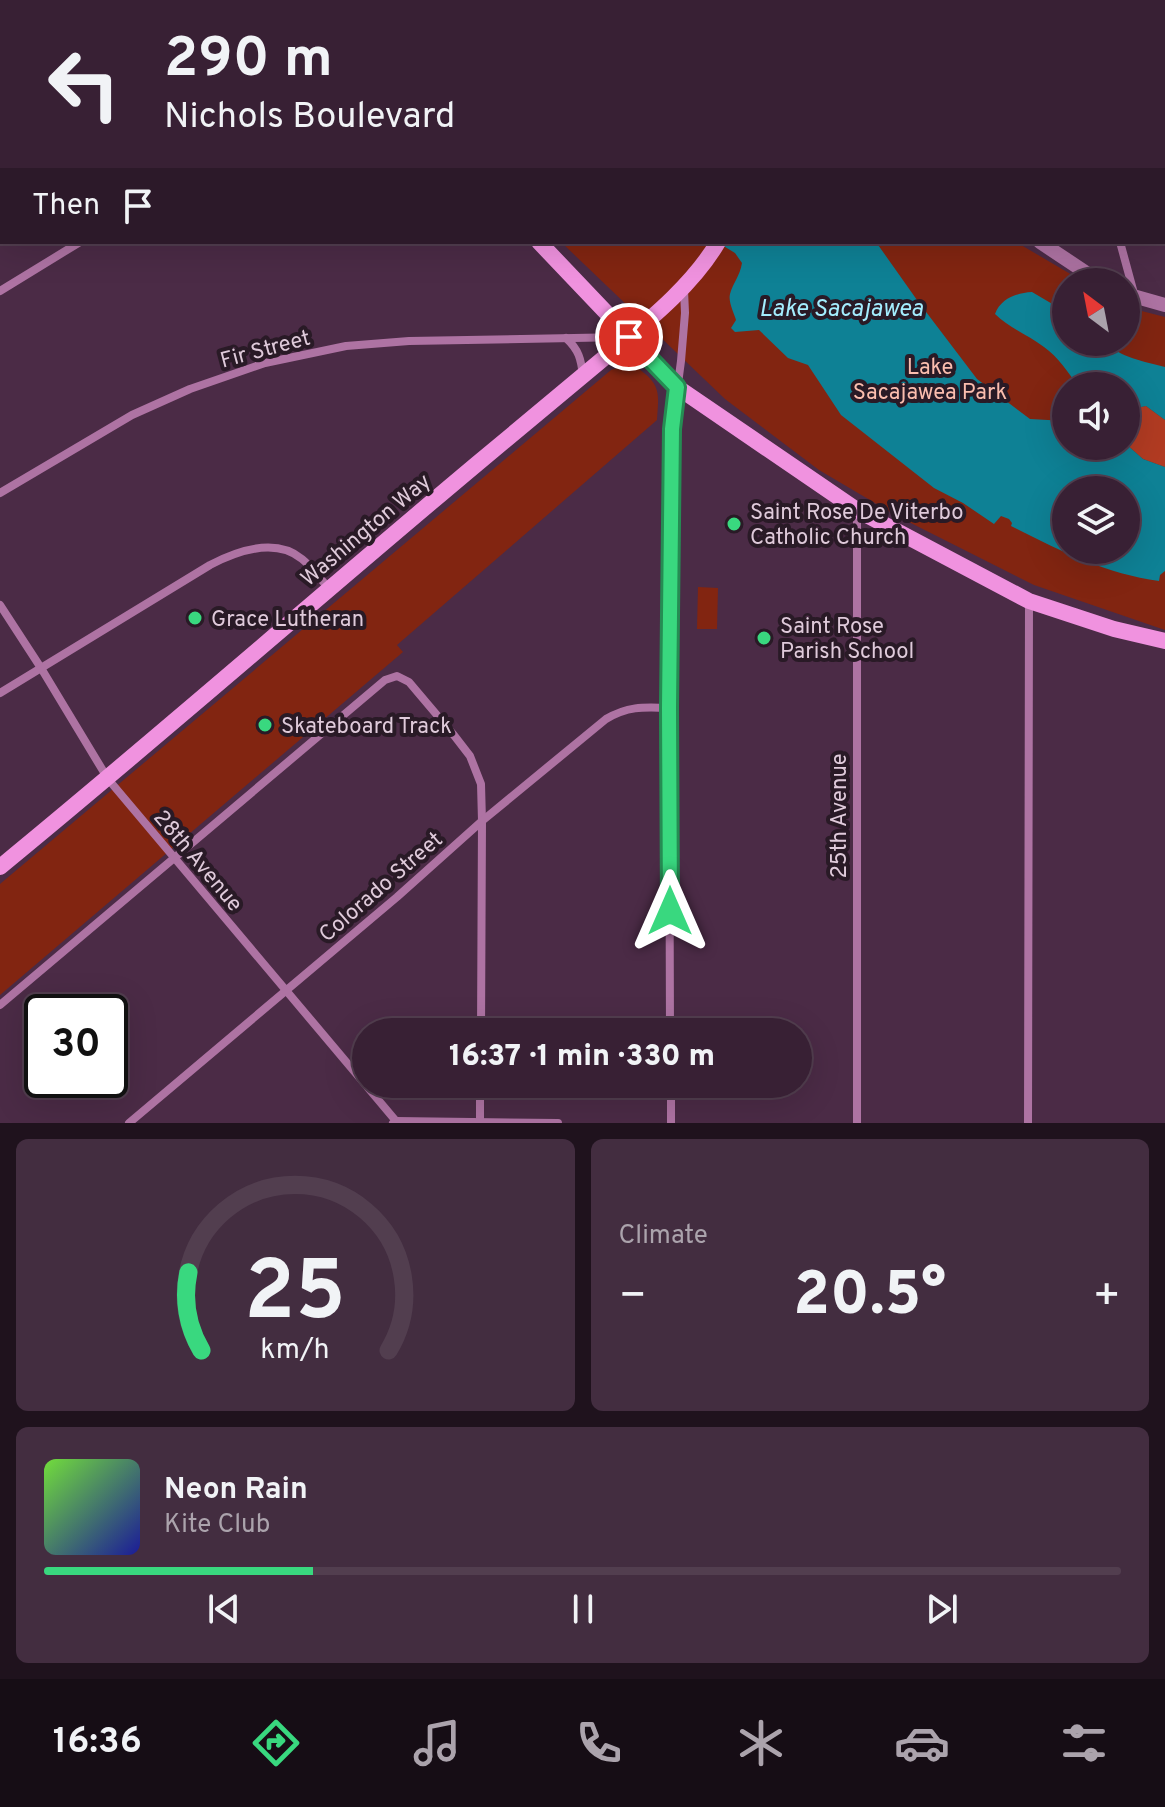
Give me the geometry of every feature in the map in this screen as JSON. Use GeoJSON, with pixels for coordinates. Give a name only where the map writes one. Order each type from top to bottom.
{"type":"FeatureCollection","features":[{"type":"Feature","properties":{"kind":"main road"},"geometry":{"type":"LineString","coordinates":[[541,244],[677,387],[857,510],[1029,601],[1114,629],[1165,641]]}},
{"type":"Feature","properties":{"kind":"main road","name":"Washington Way"},"geometry":{"type":"LineString","coordinates":[[0,867],[629,337],[684,286],[715,247]]}},
{"type":"Feature","properties":{"kind":"street"},"geometry":{"type":"LineString","coordinates":[[0,291],[77,244]]}},
{"type":"Feature","properties":{"kind":"street"},"geometry":{"type":"LineString","coordinates":[[1043,244],[1079,268]]}},
{"type":"Feature","properties":{"kind":"street"},"geometry":{"type":"LineString","coordinates":[[1120,244],[1125,268]]}},
{"type":"Feature","properties":{"kind":"street"},"geometry":{"type":"LineString","coordinates":[[670,1018],[672,429],[685,313],[684,286]]}},
{"type":"Feature","properties":{"kind":"street"},"geometry":{"type":"LineString","coordinates":[[1140,299],[1165,305]]}},
{"type":"Feature","properties":{"kind":"street","name":"Fir Street"},"geometry":{"type":"LineString","coordinates":[[0,493],[132,415],[190,389],[265,363],[346,346],[393,342],[629,337]]}},
{"type":"Feature","properties":{"kind":"street"},"geometry":{"type":"LineString","coordinates":[[566,338],[581,356],[583,376]]}},
{"type":"Feature","properties":{"kind":"street","name":"25th Avenue"},"geometry":{"type":"LineString","coordinates":[[857,510],[857,1123]]}},
{"type":"Feature","properties":{"kind":"street"},"geometry":{"type":"LineString","coordinates":[[0,693],[210,565],[249,549],[288,551],[301,558],[329,588]]}},
{"type":"Feature","properties":{"kind":"street"},"geometry":{"type":"LineString","coordinates":[[1028,1123],[1029,601]]}},
{"type":"Feature","properties":{"kind":"street","name":"28th Avenue"},"geometry":{"type":"LineString","coordinates":[[0,605],[108,779],[394,1122]]}},
{"type":"Feature","properties":{"kind":"street"},"geometry":{"type":"LineString","coordinates":[[0,1005],[385,680],[397,676],[409,682],[470,756],[481,784],[481,1018]]}},
{"type":"Feature","properties":{"kind":"street","name":"Colorado Street"},"geometry":{"type":"LineString","coordinates":[[129,1123],[606,719],[639,707],[669,708]]}},
{"type":"Feature","properties":{"kind":"street"},"geometry":{"type":"LineString","coordinates":[[480,1098],[480,1122]]}},
{"type":"Feature","properties":{"kind":"street"},"geometry":{"type":"LineString","coordinates":[[671,1098],[671,1123]]}},
{"type":"Feature","properties":{"kind":"street"},"geometry":{"type":"LineString","coordinates":[[394,1122],[558,1123]]}},
{"type":"Feature","properties":{"kind":"green space","name":"Lake Sacajawea Park"},"geometry":{"type":"Polygon","coordinates":[[[563,244],[1019,244],[1060,268],[1052,268],[1052,356],[1140,356],[1140,311],[1165,317],[1165,630],[1034,585],[897,516],[819,470],[725,399],[563,244]]]}},
{"type":"Feature","properties":{"kind":"green space"},"geometry":{"type":"Polygon","coordinates":[[[627,365],[640,370],[654,383],[658,394],[657,420],[397,645],[403,652],[0,995],[0,884],[611,370],[627,365]]]}},
{"type":"Feature","properties":{"kind":"green space"},"geometry":{"type":"Polygon","coordinates":[[[698,587],[718,588],[717,629],[697,629],[698,587]]]}},
{"type":"Feature","properties":{"kind":"shaded area"},"geometry":{"type":"Polygon","coordinates":[[[1146,406],[1165,420],[1165,467],[1140,456],[1140,407],[1146,406]]]}},
{"type":"Feature","properties":{"kind":"water","name":"Lake Sacajawea"},"geometry":{"type":"Polygon","coordinates":[[[720,244],[877,244],[977,379],[1030,419],[1052,420],[1052,460],[1140,460],[1140,456],[1165,467],[1165,571],[1159,581],[1094,564],[1140,564],[1140,476],[1052,476],[1052,547],[1011,526],[1009,519],[1001,516],[994,524],[934,488],[841,415],[808,365],[788,358],[759,330],[735,332],[731,328],[736,320],[730,294],[742,263],[735,253],[720,244]]]}},
{"type":"Feature","properties":{"kind":"water"},"geometry":{"type":"Polygon","coordinates":[[[1032,292],[1052,304],[1052,354],[995,314],[1010,297],[1032,292]]]}},
{"type":"Feature","properties":{"kind":"water"},"geometry":{"type":"Polygon","coordinates":[[[1054,356],[1128,356],[1165,367],[1165,420],[1146,406],[1140,407],[1140,372],[1067,372],[1054,356]]]}},
{"type":"Feature","properties":{"kind":"place","name":"Saint Rose De Viterbo Catholic Church"},"geometry":{"type":"Point","coordinates":[734,524]}},
{"type":"Feature","properties":{"kind":"place","name":"Grace Lutheran"},"geometry":{"type":"Point","coordinates":[195,618]}},
{"type":"Feature","properties":{"kind":"place","name":"Saint Rose Parish School"},"geometry":{"type":"Point","coordinates":[764,638]}},
{"type":"Feature","properties":{"kind":"place","name":"Skateboard Track"},"geometry":{"type":"Point","coordinates":[265,725]}},
{"type":"Feature","properties":{"kind":"route"},"geometry":{"type":"LineString","coordinates":[[629,337],[677,387],[672,429],[670,911]]}}]}
